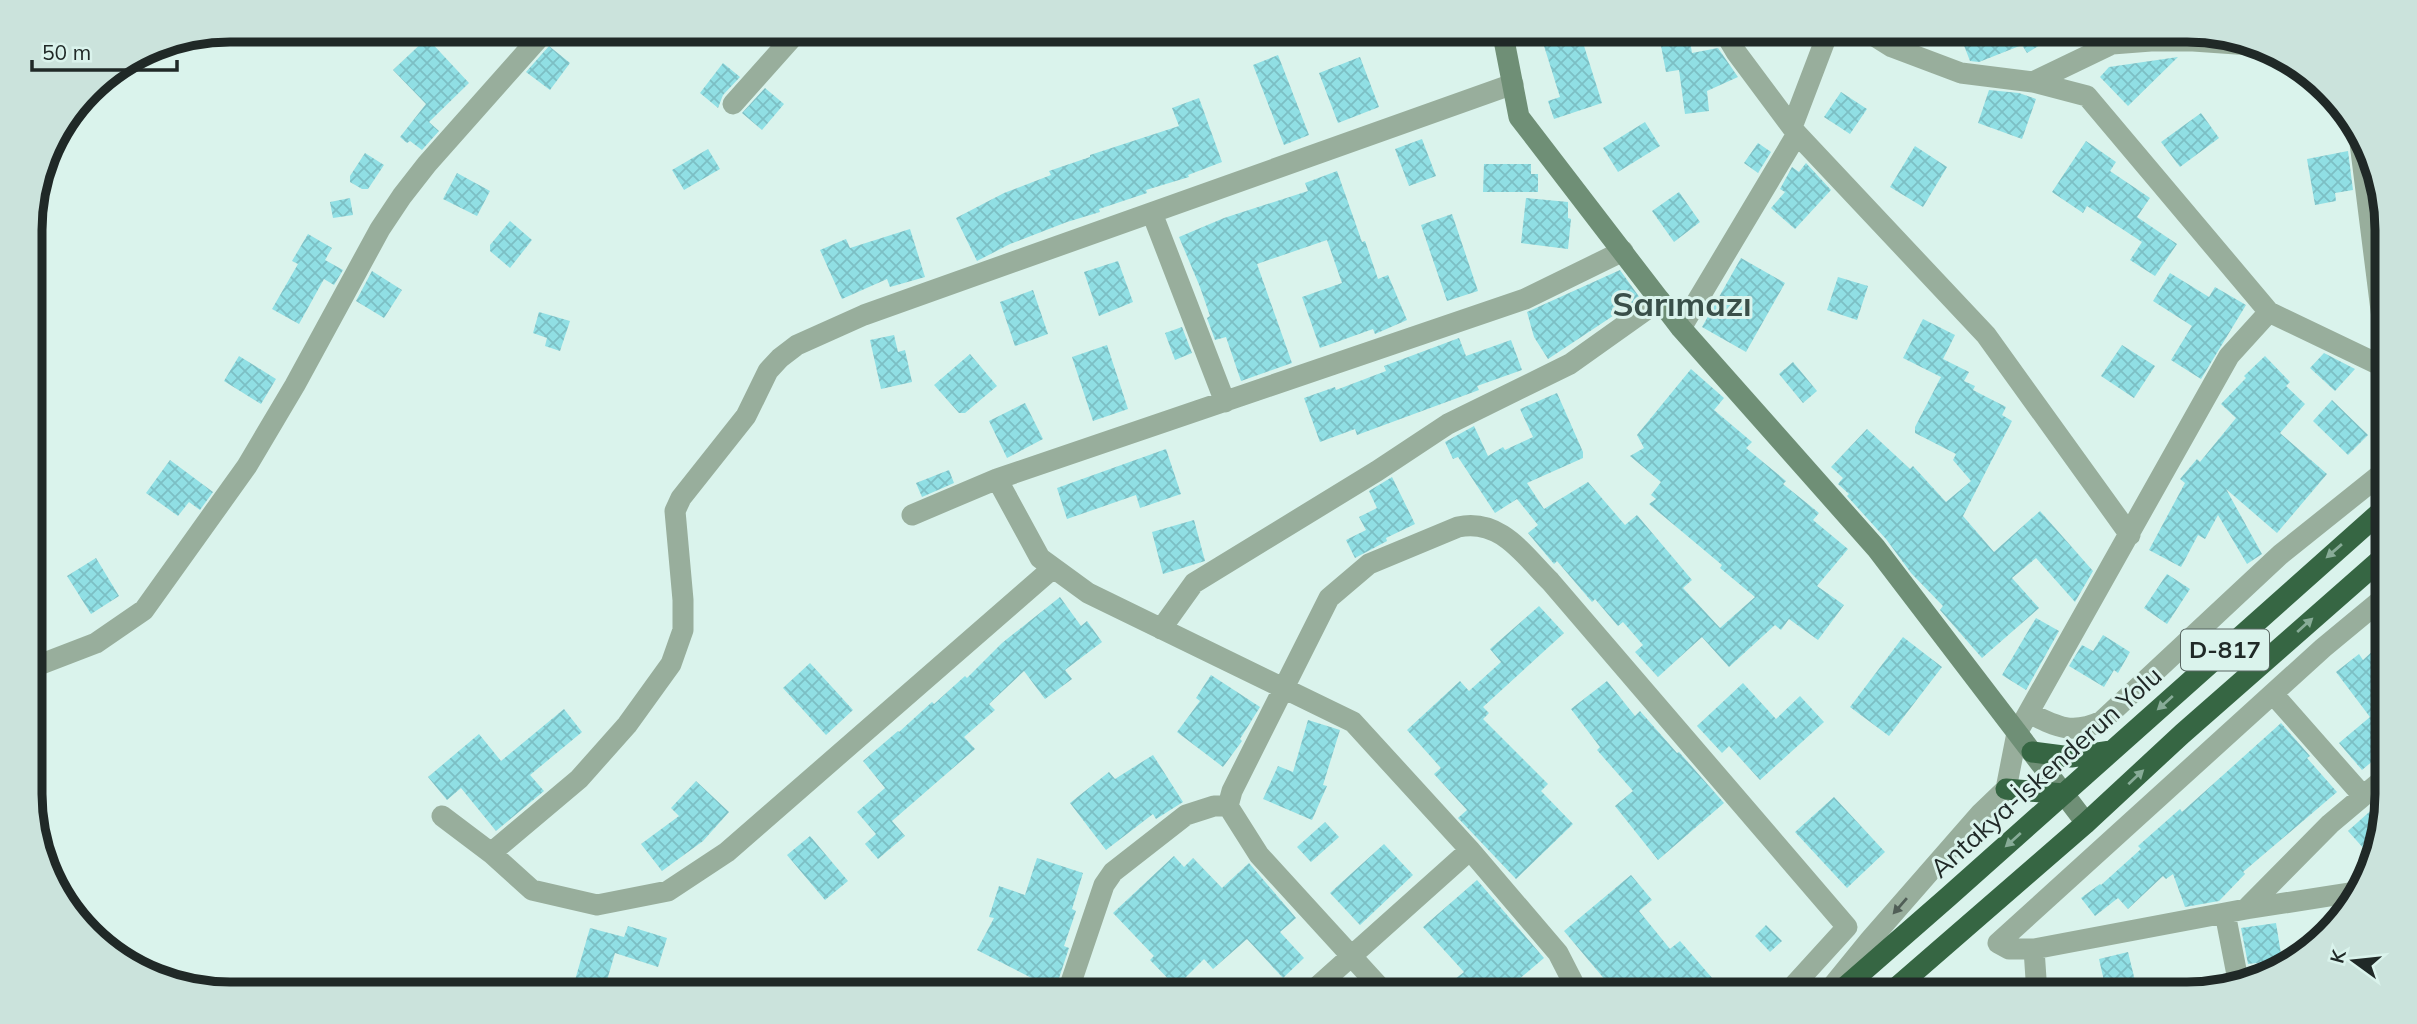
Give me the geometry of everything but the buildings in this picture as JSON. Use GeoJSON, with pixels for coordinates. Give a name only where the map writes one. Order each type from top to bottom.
{"type":"FeatureCollection","features":[{"type":"Feature","properties":{"kind":"highway","name":"Antakya-İskenderun Yolu"},"geometry":{"type":"LineString","coordinates":[[1850,982],[2375,517]]}},
{"type":"Feature","properties":{"kind":"highway","name":"D-817"},"geometry":{"type":"LineString","coordinates":[[1903,982],[2086,823],[2182,734],[2375,564]]}},
{"type":"Feature","properties":{"kind":"highway"},"geometry":{"type":"LineString","coordinates":[[2032,752],[2071,757],[2113,750]]}},
{"type":"Feature","properties":{"kind":"highway"},"geometry":{"type":"LineString","coordinates":[[2006,789],[2064,794]]}},
{"type":"Feature","properties":{"kind":"street"},"geometry":{"type":"LineString","coordinates":[[42,664],[96,643],[144,610],[247,466],[380,229],[402,196],[535,42]]}},
{"type":"Feature","properties":{"kind":"street"},"geometry":{"type":"LineString","coordinates":[[733,104],[788,42]]}},
{"type":"Feature","properties":{"kind":"street"},"geometry":{"type":"LineString","coordinates":[[1504,42],[1519,117],[1681,328],[1876,548],[2086,823]]}},
{"type":"Feature","properties":{"kind":"street"},"geometry":{"type":"LineString","coordinates":[[1730,42],[1794,130],[1986,335],[2130,535]]}},
{"type":"Feature","properties":{"kind":"street"},"geometry":{"type":"LineString","coordinates":[[1681,328],[1794,130],[1825,42]]}},
{"type":"Feature","properties":{"kind":"street"},"geometry":{"type":"LineString","coordinates":[[1884,42],[1961,73],[2033,82],[2087,96],[2269,312],[2375,363]]}},
{"type":"Feature","properties":{"kind":"street"},"geometry":{"type":"LineString","coordinates":[[2033,82],[2112,44],[2138,42]]}},
{"type":"Feature","properties":{"kind":"street"},"geometry":{"type":"LineString","coordinates":[[491,853],[579,779],[627,724],[671,664],[683,630],[675,512],[681,498],[746,416],[768,371],[797,345],[864,315],[1513,85]]}},
{"type":"Feature","properties":{"kind":"street"},"geometry":{"type":"LineString","coordinates":[[2363,162],[2375,262]]}},
{"type":"Feature","properties":{"kind":"street"},"geometry":{"type":"LineString","coordinates":[[1152,213],[1225,402]]}},
{"type":"Feature","properties":{"kind":"street"},"geometry":{"type":"LineString","coordinates":[[912,515],[997,479],[1525,299],[1623,251]]}},
{"type":"Feature","properties":{"kind":"street"},"geometry":{"type":"LineString","coordinates":[[1161,629],[1194,583],[1366,478],[1448,424],[1570,364],[1660,300]]}},
{"type":"Feature","properties":{"kind":"street"},"geometry":{"type":"LineString","coordinates":[[1836,982],[1981,813],[2006,789],[2017,733],[2229,356],[2269,312]]}},
{"type":"Feature","properties":{"kind":"street"},"geometry":{"type":"LineString","coordinates":[[997,479],[1040,558],[1088,593],[1353,722],[1470,850],[1558,953],[1573,982]]}},
{"type":"Feature","properties":{"kind":"street"},"geometry":{"type":"LineString","coordinates":[[2029,713],[2068,729],[2091,726],[2102,721],[2281,554],[2375,479]]}},
{"type":"Feature","properties":{"kind":"street"},"geometry":{"type":"LineString","coordinates":[[1375,982],[1259,855],[1228,806],[1232,791],[1329,598],[1369,564],[1470,524],[1496,530],[1550,581],[1847,927],[1797,982]]}},
{"type":"Feature","properties":{"kind":"street"},"geometry":{"type":"LineString","coordinates":[[442,816],[491,853],[533,890],[597,905],[668,891],[727,852],[1053,568]]}},
{"type":"Feature","properties":{"kind":"street"},"geometry":{"type":"LineString","coordinates":[[2346,893],[2235,911],[2034,949],[2009,948],[1998,943],[2375,605]]}},
{"type":"Feature","properties":{"kind":"street"},"geometry":{"type":"LineString","coordinates":[[2273,694],[2363,796]]}},
{"type":"Feature","properties":{"kind":"street"},"geometry":{"type":"LineString","coordinates":[[2235,911],[2375,786]]}},
{"type":"Feature","properties":{"kind":"street"},"geometry":{"type":"LineString","coordinates":[[1071,982],[1104,886],[1113,872],[1186,816],[1214,807],[1228,806]]}},
{"type":"Feature","properties":{"kind":"street"},"geometry":{"type":"LineString","coordinates":[[1322,982],[1470,850]]}},
{"type":"Feature","properties":{"kind":"street"},"geometry":{"type":"LineString","coordinates":[[2235,911],[2238,974]]}},
{"type":"Feature","properties":{"kind":"street"},"geometry":{"type":"LineString","coordinates":[[2034,949],[2036,982]]}},
{"type":"Feature","properties":{"kind":"district","name":"Sarımazı"},"geometry":{"type":"Point","coordinates":[1682,304]}}]}
